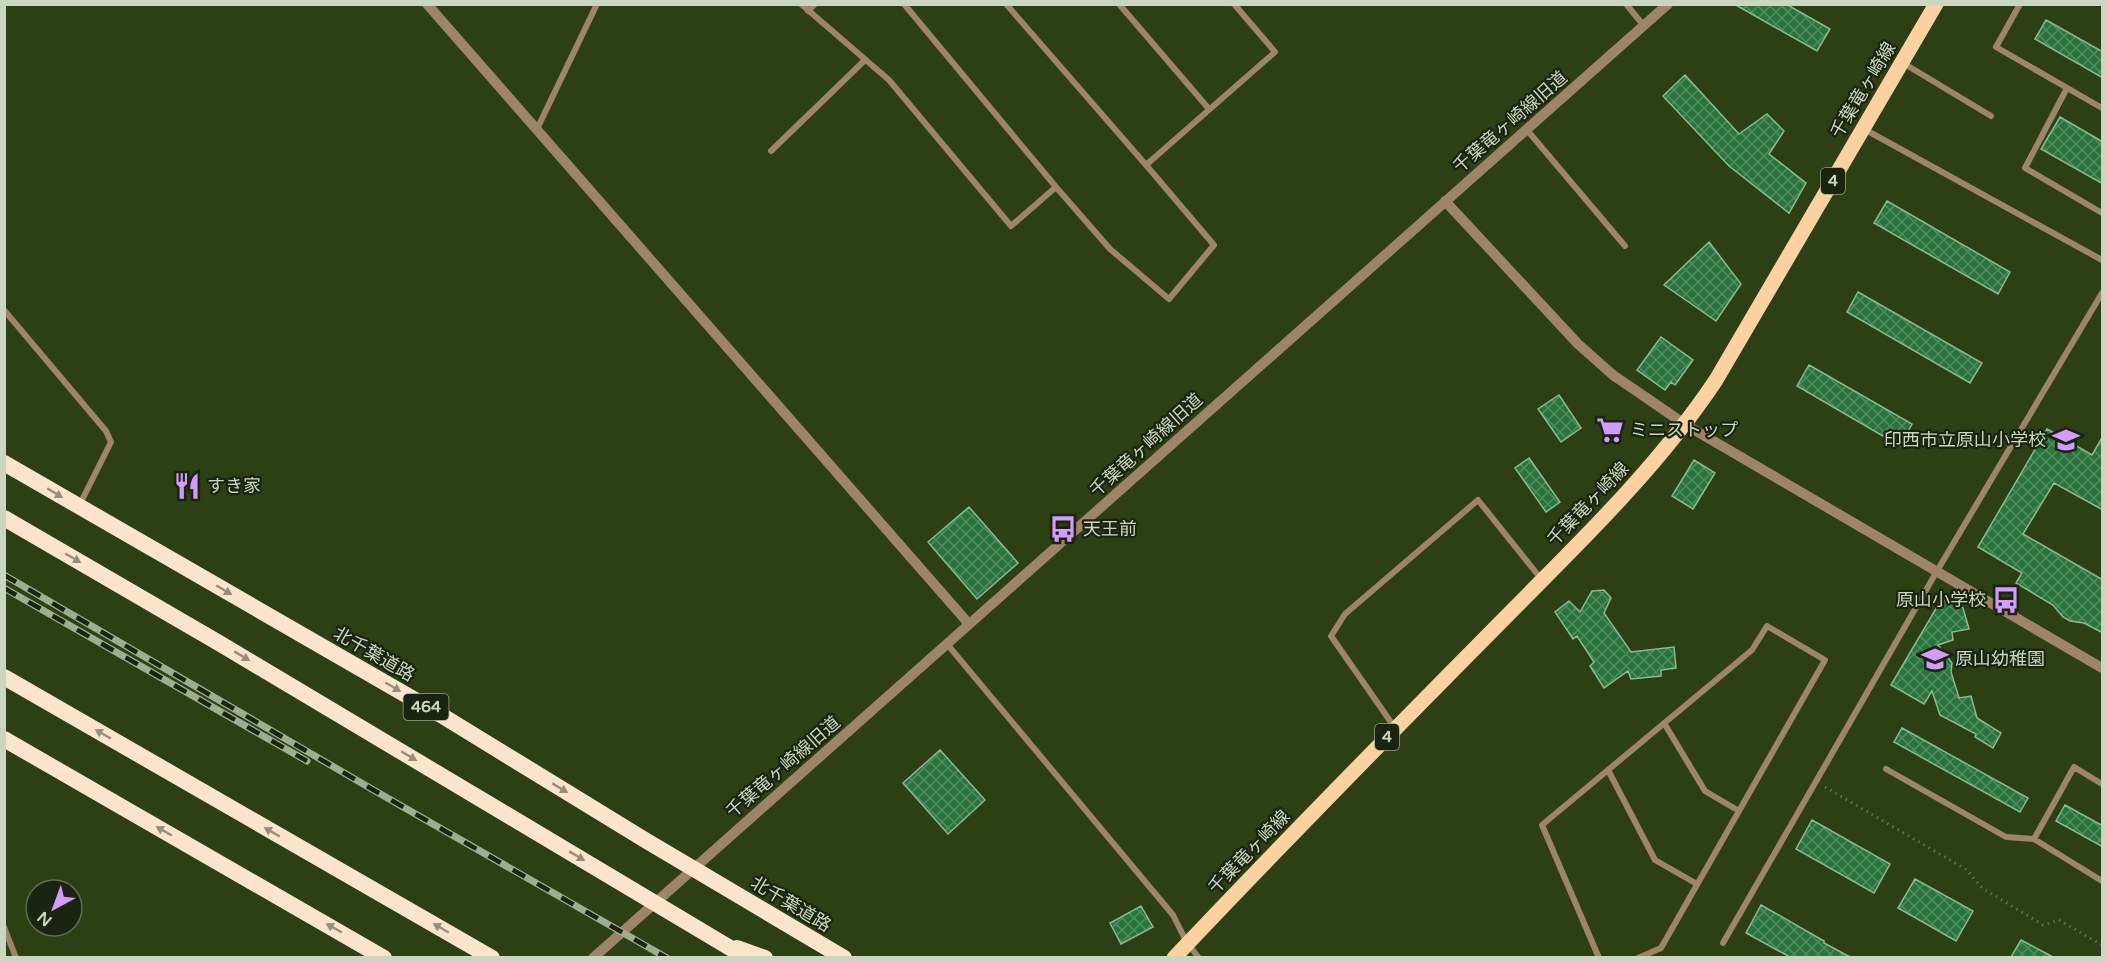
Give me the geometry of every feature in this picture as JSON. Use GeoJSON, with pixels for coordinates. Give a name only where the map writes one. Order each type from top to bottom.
{"type":"FeatureCollection","features":[{"type":"Feature","properties":{"kind":"highway","name":"北千葉道路"},"geometry":{"type":"LineString","coordinates":[[4,463],[441,715],[844,957]]}},
{"type":"Feature","properties":{"kind":"highway"},"geometry":{"type":"LineString","coordinates":[[4,518],[747,957]]}},
{"type":"Feature","properties":{"kind":"highway"},"geometry":{"type":"LineString","coordinates":[[4,677],[492,957]]}},
{"type":"Feature","properties":{"kind":"highway"},"geometry":{"type":"LineString","coordinates":[[4,740],[384,957]]}},
{"type":"Feature","properties":{"kind":"highway"},"geometry":{"type":"LineString","coordinates":[[725,944],[765,957]]}},
{"type":"Feature","properties":{"kind":"main road","name":"千葉竜ヶ崎線"},"geometry":{"type":"LineString","coordinates":[[1174,957],[1632,488],[1686,425],[1716,381],[1936,4]]}},
{"type":"Feature","properties":{"kind":"street"},"geometry":{"type":"LineString","coordinates":[[427,4],[969,624]]}},
{"type":"Feature","properties":{"kind":"street"},"geometry":{"type":"LineString","coordinates":[[537,129],[597,4]]}},
{"type":"Feature","properties":{"kind":"street"},"geometry":{"type":"LineString","coordinates":[[801,4],[889,80],[1011,226],[1056,187]]}},
{"type":"Feature","properties":{"kind":"street"},"geometry":{"type":"LineString","coordinates":[[808,11],[815,4]]}},
{"type":"Feature","properties":{"kind":"street"},"geometry":{"type":"LineString","coordinates":[[904,4],[1110,249],[1169,299],[1214,245],[1006,4]]}},
{"type":"Feature","properties":{"kind":"street"},"geometry":{"type":"LineString","coordinates":[[1119,4],[1209,109]]}},
{"type":"Feature","properties":{"kind":"street"},"geometry":{"type":"LineString","coordinates":[[1146,165],[1275,52],[1234,4]]}},
{"type":"Feature","properties":{"kind":"street"},"geometry":{"type":"LineString","coordinates":[[1626,4],[1644,26]]}},
{"type":"Feature","properties":{"kind":"street","name":"千葉竜ヶ崎線旧道"},"geometry":{"type":"LineString","coordinates":[[593,957],[1668,4]]}},
{"type":"Feature","properties":{"kind":"street"},"geometry":{"type":"LineString","coordinates":[[2020,4],[1996,47],[2103,108]]}},
{"type":"Feature","properties":{"kind":"street"},"geometry":{"type":"LineString","coordinates":[[771,151],[865,60]]}},
{"type":"Feature","properties":{"kind":"street"},"geometry":{"type":"LineString","coordinates":[[1902,62],[1991,116]]}},
{"type":"Feature","properties":{"kind":"street"},"geometry":{"type":"LineString","coordinates":[[2067,88],[2025,168],[2103,213]]}},
{"type":"Feature","properties":{"kind":"street"},"geometry":{"type":"LineString","coordinates":[[1863,128],[2103,260]]}},
{"type":"Feature","properties":{"kind":"street"},"geometry":{"type":"LineString","coordinates":[[1527,130],[1625,246]]}},
{"type":"Feature","properties":{"kind":"street"},"geometry":{"type":"LineString","coordinates":[[1445,201],[1578,344],[1612,375],[1686,425],[2103,668]]}},
{"type":"Feature","properties":{"kind":"street"},"geometry":{"type":"LineString","coordinates":[[1723,943],[1938,571],[2103,293]]}},
{"type":"Feature","properties":{"kind":"street"},"geometry":{"type":"LineString","coordinates":[[4,310],[109,436],[111,442],[78,507]]}},
{"type":"Feature","properties":{"kind":"street"},"geometry":{"type":"LineString","coordinates":[[1395,729],[1331,636],[1345,614],[1478,500],[1542,580]]}},
{"type":"Feature","properties":{"kind":"street"},"geometry":{"type":"LineString","coordinates":[[1599,957],[1542,825],[1752,650],[1767,626],[1825,660],[1660,948],[1638,957]]}},
{"type":"Feature","properties":{"kind":"street"},"geometry":{"type":"LineString","coordinates":[[947,644],[1173,915],[1187,943],[1199,957]]}},
{"type":"Feature","properties":{"kind":"street"},"geometry":{"type":"LineString","coordinates":[[1664,723],[1705,791],[1739,811]]}},
{"type":"Feature","properties":{"kind":"street"},"geometry":{"type":"LineString","coordinates":[[2034,839],[2074,767],[2103,784]]}},
{"type":"Feature","properties":{"kind":"street"},"geometry":{"type":"LineString","coordinates":[[1886,769],[2006,837],[2034,839],[2103,881]]}},
{"type":"Feature","properties":{"kind":"street"},"geometry":{"type":"LineString","coordinates":[[1608,770],[1655,860],[1697,884]]}},
{"type":"Feature","properties":{"kind":"street"},"geometry":{"type":"LineString","coordinates":[[4,927],[16,957]]}},
{"type":"Feature","properties":{"kind":"path"},"geometry":{"type":"LineString","coordinates":[[1816,781],[1967,870],[1982,888],[2043,925],[2059,920],[2103,945]]}},
{"type":"Feature","properties":{"kind":"building"},"geometry":{"type":"Polygon","coordinates":[[[1734,4],[1786,4],[1830,29],[1817,51],[1734,4]]]}},
{"type":"Feature","properties":{"kind":"building"},"geometry":{"type":"Polygon","coordinates":[[[2046,20],[2103,52],[2103,78],[2035,39],[2046,20]]]}},
{"type":"Feature","properties":{"kind":"building"},"geometry":{"type":"Polygon","coordinates":[[[1685,75],[1739,134],[1767,114],[1784,131],[1769,154],[1806,183],[1789,213],[1729,166],[1663,96],[1685,75]]]}},
{"type":"Feature","properties":{"kind":"building"},"geometry":{"type":"Polygon","coordinates":[[[2060,117],[2103,142],[2103,184],[2041,149],[2060,117]]]}},
{"type":"Feature","properties":{"kind":"building"},"geometry":{"type":"Polygon","coordinates":[[[1887,201],[2010,272],[1998,294],[1874,223],[1887,201]]]}},
{"type":"Feature","properties":{"kind":"building"},"geometry":{"type":"Polygon","coordinates":[[[1709,242],[1741,284],[1716,321],[1664,285],[1709,242]]]}},
{"type":"Feature","properties":{"kind":"building"},"geometry":{"type":"Polygon","coordinates":[[[1858,292],[1982,363],[1970,383],[1847,312],[1858,292]]]}},
{"type":"Feature","properties":{"kind":"building"},"geometry":{"type":"Polygon","coordinates":[[[1661,337],[1693,360],[1675,385],[1671,382],[1665,390],[1637,370],[1661,337]]]}},
{"type":"Feature","properties":{"kind":"building"},"geometry":{"type":"Polygon","coordinates":[[[1809,365],[1912,424],[1900,446],[1797,386],[1809,365]]]}},
{"type":"Feature","properties":{"kind":"building"},"geometry":{"type":"Polygon","coordinates":[[[1559,395],[1581,428],[1561,442],[1538,409],[1559,395]]]}},
{"type":"Feature","properties":{"kind":"building"},"geometry":{"type":"Polygon","coordinates":[[[2047,429],[2092,455],[2103,436],[2103,510],[2054,483],[2023,534],[2103,580],[2103,633],[2084,623],[2070,621],[2063,617],[2053,605],[2016,583],[2022,573],[1978,547],[2047,429]]]}},
{"type":"Feature","properties":{"kind":"building"},"geometry":{"type":"Polygon","coordinates":[[[1529,458],[1560,502],[1546,512],[1515,468],[1529,458]]]}},
{"type":"Feature","properties":{"kind":"building"},"geometry":{"type":"Polygon","coordinates":[[[1694,460],[1715,473],[1693,509],[1672,496],[1694,460]]]}},
{"type":"Feature","properties":{"kind":"building"},"geometry":{"type":"Polygon","coordinates":[[[969,507],[1018,563],[977,599],[928,542],[969,507]]]}},
{"type":"Feature","properties":{"kind":"building"},"geometry":{"type":"Polygon","coordinates":[[[1604,590],[1611,598],[1604,613],[1631,652],[1674,647],[1676,668],[1661,670],[1661,676],[1631,679],[1628,671],[1604,688],[1590,666],[1594,662],[1577,636],[1573,639],[1555,612],[1569,601],[1580,612],[1592,591],[1604,590]]]}},
{"type":"Feature","properties":{"kind":"building"},"geometry":{"type":"Polygon","coordinates":[[[1944,595],[1963,608],[1969,629],[1952,632],[1953,640],[1938,645],[1952,663],[1951,672],[1959,698],[1971,696],[1977,718],[2001,733],[1993,748],[1975,737],[1976,734],[1940,715],[1932,691],[1924,704],[1891,685],[1944,595]]]}},
{"type":"Feature","properties":{"kind":"building"},"geometry":{"type":"Polygon","coordinates":[[[1902,728],[2028,798],[2020,812],[1894,742],[1902,728]]]}},
{"type":"Feature","properties":{"kind":"building"},"geometry":{"type":"Polygon","coordinates":[[[940,750],[985,800],[948,834],[903,783],[940,750]]]}},
{"type":"Feature","properties":{"kind":"building"},"geometry":{"type":"Polygon","coordinates":[[[2065,805],[2103,826],[2103,847],[2056,821],[2065,805]]]}},
{"type":"Feature","properties":{"kind":"building"},"geometry":{"type":"Polygon","coordinates":[[[1812,820],[1890,864],[1874,893],[1796,849],[1812,820]]]}},
{"type":"Feature","properties":{"kind":"building"},"geometry":{"type":"Polygon","coordinates":[[[1915,879],[1973,911],[1956,941],[1898,908],[1915,879]]]}},
{"type":"Feature","properties":{"kind":"building"},"geometry":{"type":"Polygon","coordinates":[[[1761,905],[1850,957],[1790,957],[1746,933],[1761,905]]]}},
{"type":"Feature","properties":{"kind":"building"},"geometry":{"type":"Polygon","coordinates":[[[1141,906],[1153,927],[1121,944],[1110,923],[1141,906]]]}},
{"type":"Feature","properties":{"kind":"building"},"geometry":{"type":"Polygon","coordinates":[[[2021,940],[2053,957],[2011,957],[2021,940]]]}},
{"type":"Feature","properties":{"kind":"railway"},"geometry":{"type":"LineString","coordinates":[[4,575],[667,958]]}},
{"type":"Feature","properties":{"kind":"railway"},"geometry":{"type":"LineString","coordinates":[[4,588],[307,761]]}},
{"type":"Feature","properties":{"kind":"place","name":"ミニストップ"},"geometry":{"type":"Point","coordinates":[1610,430]}},
{"type":"Feature","properties":{"kind":"place","name":"印西市立原山小学校"},"geometry":{"type":"Point","coordinates":[2066,440]}},
{"type":"Feature","properties":{"kind":"place","name":"すき家"},"geometry":{"type":"Point","coordinates":[187,486]}},
{"type":"Feature","properties":{"kind":"place","name":"天王前"},"geometry":{"type":"Point","coordinates":[1063,529]}},
{"type":"Feature","properties":{"kind":"place","name":"原山小学校"},"geometry":{"type":"Point","coordinates":[2006,600]}},
{"type":"Feature","properties":{"kind":"place","name":"原山幼稚園"},"geometry":{"type":"Point","coordinates":[1935,659]}}]}
